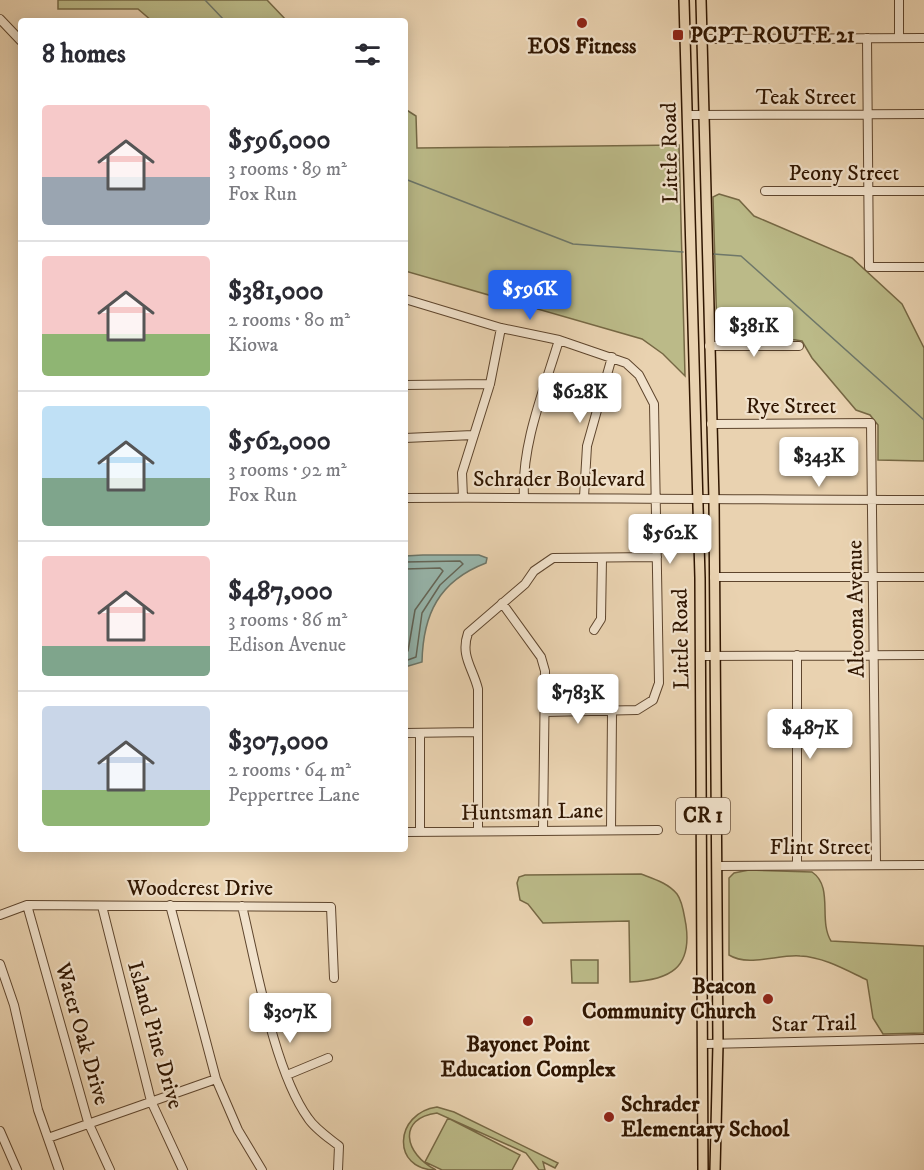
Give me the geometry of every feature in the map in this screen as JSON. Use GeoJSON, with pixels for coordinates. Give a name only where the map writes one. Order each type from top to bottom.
{"type":"FeatureCollection","features":[{"type":"Feature","properties":{"kind":"main road","name":"Little Road"},"geometry":{"type":"LineString","coordinates":[[684,0],[689,115],[701,656],[705,1044],[703,1170]]}},
{"type":"Feature","properties":{"kind":"main road","name":"Little Road"},"geometry":{"type":"LineString","coordinates":[[701,0],[714,500],[718,1044],[715,1170]]}},
{"type":"Feature","properties":{"kind":"street"},"geometry":{"type":"LineString","coordinates":[[899,0],[899,38]]}},
{"type":"Feature","properties":{"kind":"street"},"geometry":{"type":"LineString","coordinates":[[0,19],[18,37]]}},
{"type":"Feature","properties":{"kind":"street"},"geometry":{"type":"LineString","coordinates":[[867,38],[869,267],[924,267]]}},
{"type":"Feature","properties":{"kind":"street"},"geometry":{"type":"LineString","coordinates":[[702,39],[924,38]]}},
{"type":"Feature","properties":{"kind":"street","name":"Teak Street"},"geometry":{"type":"LineString","coordinates":[[689,115],[924,114]]}},
{"type":"Feature","properties":{"kind":"street","name":"Peony Street"},"geometry":{"type":"LineString","coordinates":[[765,191],[924,191]]}},
{"type":"Feature","properties":{"kind":"street"},"geometry":{"type":"LineString","coordinates":[[408,300],[501,328],[559,340],[612,357],[626,363],[639,375],[654,404],[659,683],[653,700],[637,711],[544,712]]}},
{"type":"Feature","properties":{"kind":"street"},"geometry":{"type":"LineString","coordinates":[[463,498],[462,472],[490,384],[501,328]]}},
{"type":"Feature","properties":{"kind":"street"},"geometry":{"type":"LineString","coordinates":[[524,497],[525,466],[559,340]]}},
{"type":"Feature","properties":{"kind":"street"},"geometry":{"type":"LineString","coordinates":[[709,346],[799,346]]}},
{"type":"Feature","properties":{"kind":"street"},"geometry":{"type":"LineString","coordinates":[[584,497],[587,446],[612,357]]}},
{"type":"Feature","properties":{"kind":"street"},"geometry":{"type":"LineString","coordinates":[[408,385],[490,384]]}},
{"type":"Feature","properties":{"kind":"street","name":"Rye Street"},"geometry":{"type":"LineString","coordinates":[[711,424],[871,423]]}},
{"type":"Feature","properties":{"kind":"street","name":"Altoona Avenue"},"geometry":{"type":"LineString","coordinates":[[871,423],[876,865]]}},
{"type":"Feature","properties":{"kind":"street"},"geometry":{"type":"LineString","coordinates":[[408,438],[473,435]]}},
{"type":"Feature","properties":{"kind":"street","name":"Schrader Boulevard"},"geometry":{"type":"LineString","coordinates":[[408,498],[657,497],[714,500],[924,500]]}},
{"type":"Feature","properties":{"kind":"street"},"geometry":{"type":"LineString","coordinates":[[478,831],[478,689],[475,675],[465,659],[464,645],[468,633],[525,584],[544,562],[553,558],[657,557]]}},
{"type":"Feature","properties":{"kind":"street"},"geometry":{"type":"LineString","coordinates":[[594,630],[602,619],[602,558]]}},
{"type":"Feature","properties":{"kind":"street"},"geometry":{"type":"LineString","coordinates":[[714,577],[924,577]]}},
{"type":"Feature","properties":{"kind":"street"},"geometry":{"type":"LineString","coordinates":[[502,603],[542,657],[545,671],[543,830]]}},
{"type":"Feature","properties":{"kind":"street"},"geometry":{"type":"LineString","coordinates":[[796,655],[797,866]]}},
{"type":"Feature","properties":{"kind":"street"},"geometry":{"type":"LineString","coordinates":[[701,656],[924,655]]}},
{"type":"Feature","properties":{"kind":"street"},"geometry":{"type":"LineString","coordinates":[[611,830],[612,712]]}},
{"type":"Feature","properties":{"kind":"street"},"geometry":{"type":"LineString","coordinates":[[408,733],[478,732]]}},
{"type":"Feature","properties":{"kind":"street"},"geometry":{"type":"LineString","coordinates":[[420,733],[420,832]]}},
{"type":"Feature","properties":{"kind":"street","name":"Huntsman Lane"},"geometry":{"type":"LineString","coordinates":[[408,832],[658,830]]}},
{"type":"Feature","properties":{"kind":"street","name":"Flint Street"},"geometry":{"type":"LineString","coordinates":[[717,866],[924,865]]}},
{"type":"Feature","properties":{"kind":"street","name":"Woodcrest Drive"},"geometry":{"type":"LineString","coordinates":[[0,915],[27,905],[331,907],[334,978]]}},
{"type":"Feature","properties":{"kind":"street","name":"Water Oak Drive"},"geometry":{"type":"LineString","coordinates":[[27,905],[88,1122],[110,1170]]}},
{"type":"Feature","properties":{"kind":"street"},"geometry":{"type":"LineString","coordinates":[[171,905],[216,1079],[238,1130],[262,1170]]}},
{"type":"Feature","properties":{"kind":"street","name":"Island Pine Drive"},"geometry":{"type":"LineString","coordinates":[[102,906],[151,1101],[183,1170]]}},
{"type":"Feature","properties":{"kind":"street"},"geometry":{"type":"LineString","coordinates":[[242,906],[286,1075],[308,1119],[339,1146],[338,1170]]}},
{"type":"Feature","properties":{"kind":"street"},"geometry":{"type":"LineString","coordinates":[[0,964],[14,1005],[38,1110],[59,1170]]}},
{"type":"Feature","properties":{"kind":"street","name":"Star Trail"},"geometry":{"type":"LineString","coordinates":[[705,1044],[924,1039]]}},
{"type":"Feature","properties":{"kind":"street"},"geometry":{"type":"LineString","coordinates":[[286,1075],[328,1058]]}},
{"type":"Feature","properties":{"kind":"street"},"geometry":{"type":"LineString","coordinates":[[48,1138],[88,1122],[216,1079]]}},
{"type":"Feature","properties":{"kind":"street"},"geometry":{"type":"LineString","coordinates":[[0,1131],[16,1170]]}},
{"type":"Feature","properties":{"kind":"shaded area"},"geometry":{"type":"Polygon","coordinates":[[[58,0],[267,0],[284,18],[148,18],[138,9],[58,9],[58,0]]]}},
{"type":"Feature","properties":{"kind":"shaded area"},"geometry":{"type":"Polygon","coordinates":[[[408,111],[416,116],[417,148],[679,145],[685,376],[663,354],[642,339],[408,272],[408,111]]]}},
{"type":"Feature","properties":{"kind":"shaded area"},"geometry":{"type":"Polygon","coordinates":[[[719,194],[739,200],[754,216],[852,258],[902,304],[924,348],[924,461],[878,460],[878,425],[870,415],[856,410],[812,358],[802,341],[737,338],[717,332],[713,197],[719,194]]]}},
{"type":"Feature","properties":{"kind":"shaded area"},"geometry":{"type":"Polygon","coordinates":[[[749,870],[812,872],[819,878],[824,895],[827,933],[831,941],[924,946],[924,1033],[883,1034],[873,1018],[867,980],[835,965],[800,956],[745,960],[729,955],[729,878],[734,873],[749,870]]]}},
{"type":"Feature","properties":{"kind":"shaded area"},"geometry":{"type":"Polygon","coordinates":[[[641,874],[665,884],[677,894],[683,909],[687,940],[685,952],[675,969],[644,981],[630,982],[629,921],[543,923],[528,904],[520,900],[517,883],[519,877],[525,875],[641,874]]]}},
{"type":"Feature","properties":{"kind":"shaded area"},"geometry":{"type":"Polygon","coordinates":[[[571,960],[598,960],[598,983],[572,983],[571,960]]]}},
{"type":"Feature","properties":{"kind":"shaded area"},"geometry":{"type":"Polygon","coordinates":[[[437,1107],[454,1112],[558,1163],[555,1168],[543,1162],[545,1170],[539,1170],[526,1153],[437,1113],[424,1116],[415,1122],[411,1129],[412,1146],[417,1155],[436,1170],[421,1168],[411,1161],[405,1152],[406,1130],[412,1119],[423,1111],[437,1107]]]}},
{"type":"Feature","properties":{"kind":"shaded area"},"geometry":{"type":"Polygon","coordinates":[[[448,1118],[520,1155],[512,1170],[442,1170],[425,1162],[448,1118]]]}},
{"type":"Feature","properties":{"kind":"water"},"geometry":{"type":"Polygon","coordinates":[[[479,555],[487,558],[486,563],[456,579],[445,590],[430,614],[423,645],[422,662],[408,666],[408,556],[479,555]]]}},
{"type":"Feature","properties":{"kind":"waterway"},"geometry":{"type":"LineString","coordinates":[[205,0],[222,18]]}},
{"type":"Feature","properties":{"kind":"waterway"},"geometry":{"type":"LineString","coordinates":[[408,180],[573,244],[683,252]]}},
{"type":"Feature","properties":{"kind":"waterway"},"geometry":{"type":"LineString","coordinates":[[713,254],[741,256],[924,420]]}},
{"type":"Feature","properties":{"kind":"place","name":"EOS Fitness"},"geometry":{"type":"Point","coordinates":[582,23]}},
{"type":"Feature","properties":{"kind":"place","name":"PCPT ROUTE 21"},"geometry":{"type":"Point","coordinates":[678,35]}},
{"type":"Feature","properties":{"kind":"place","name":"Beacon Community Church"},"geometry":{"type":"Point","coordinates":[768,999]}},
{"type":"Feature","properties":{"kind":"place","name":"Bayonet Point Education Complex"},"geometry":{"type":"Point","coordinates":[528,1021]}},
{"type":"Feature","properties":{"kind":"place","name":"Schrader Elementary School"},"geometry":{"type":"Point","coordinates":[609,1117]}}]}
